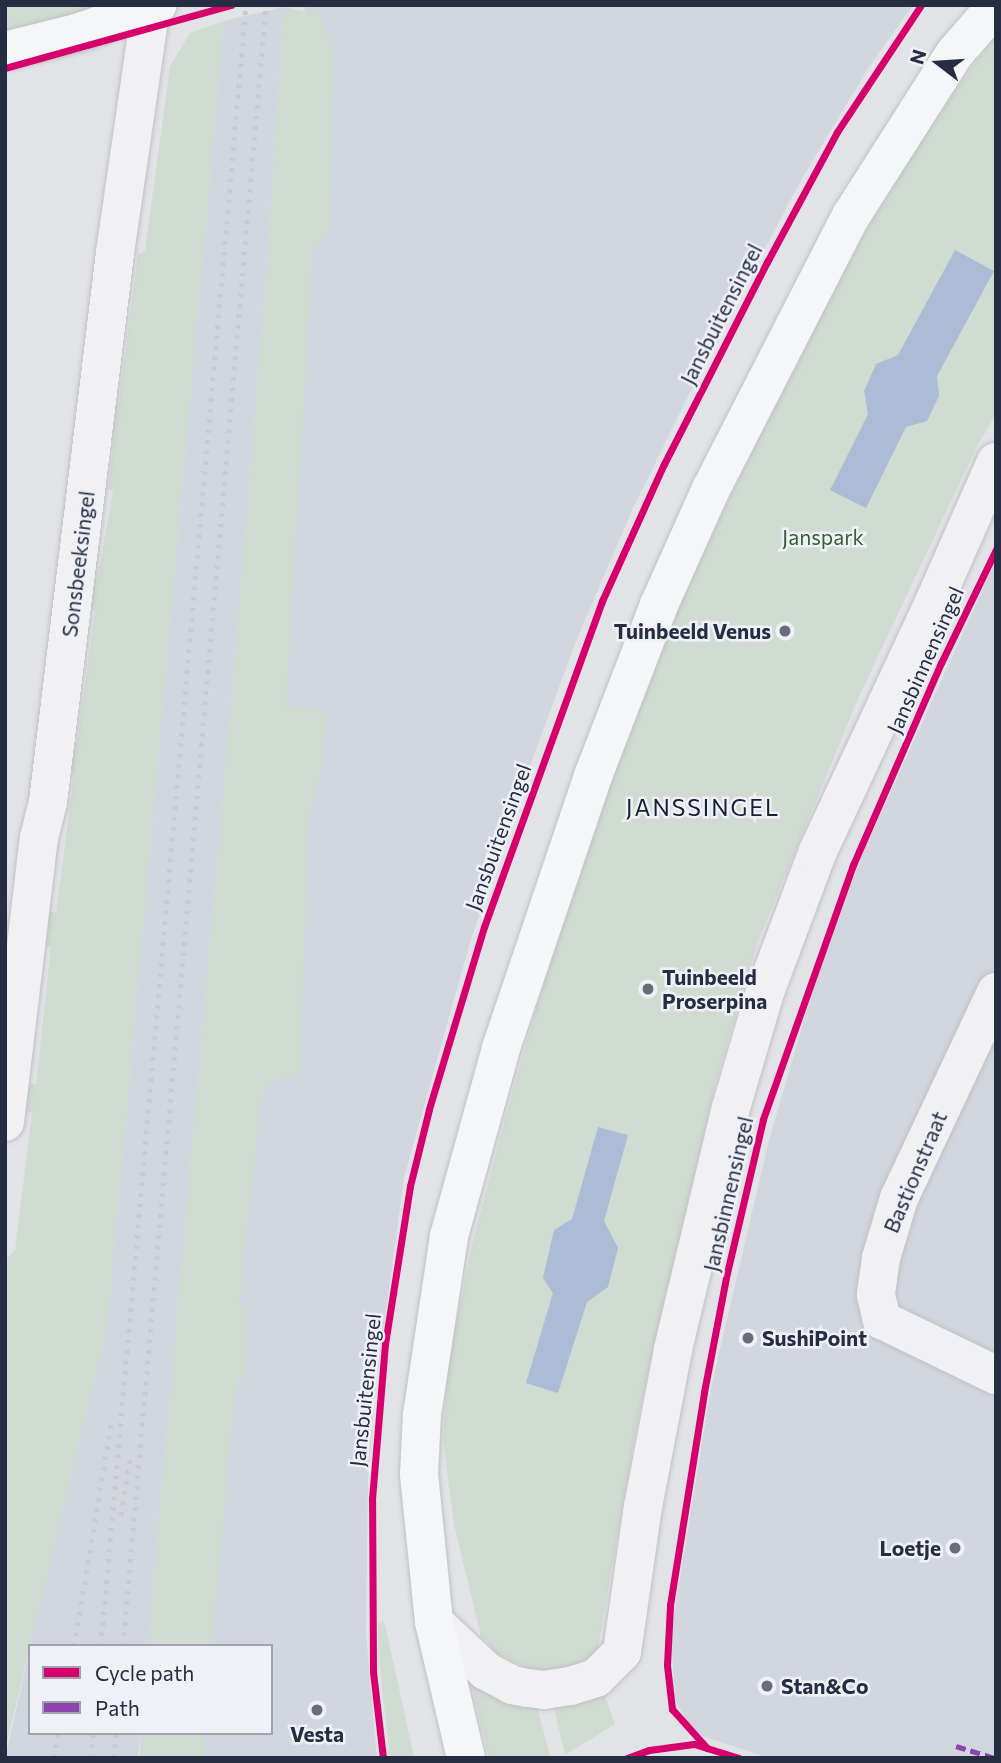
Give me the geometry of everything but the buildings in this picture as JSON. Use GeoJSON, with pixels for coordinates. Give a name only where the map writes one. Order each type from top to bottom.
{"type":"FeatureCollection","features":[{"type":"Feature","properties":{"kind":"main road"},"geometry":{"type":"LineString","coordinates":[[5,51],[80,32],[153,6]]}},
{"type":"Feature","properties":{"kind":"main road"},"geometry":{"type":"LineString","coordinates":[[466,1758],[434,1622],[419,1474],[422,1415],[449,1236],[501,1048],[593,776],[659,605],[705,501],[816,279],[888,154],[955,53],[996,6]]}},
{"type":"Feature","properties":{"kind":"street","name":"Sonsbeeksingel"},"geometry":{"type":"LineString","coordinates":[[5,1122],[39,838],[48,802],[115,253],[153,6]]}},
{"type":"Feature","properties":{"kind":"street","name":"Jansbinnensingel"},"geometry":{"type":"LineString","coordinates":[[434,1622],[486,1671],[512,1685],[528,1688],[544,1690],[596,1678],[622,1652],[643,1507],[673,1349],[730,1111],[765,992],[818,851],[996,462]]}},
{"type":"Feature","properties":{"kind":"street","name":"Bastionstraat"},"geometry":{"type":"LineString","coordinates":[[996,992],[900,1198],[881,1258],[876,1295],[882,1320],[996,1375]]}},
{"type":"Feature","properties":{"kind":"shaded area"},"geometry":{"type":"Polygon","coordinates":[[[305,5],[913,5],[869,67],[801,180],[705,362],[633,508],[576,641],[523,785],[469,946],[404,1178],[375,1393],[368,1478],[366,1634],[377,1758],[148,1758],[151,1735],[273,1735],[273,1644],[165,1644],[305,5]]]}},
{"type":"Feature","properties":{"kind":"shaded area"},"geometry":{"type":"Polygon","coordinates":[[[284,7],[269,242],[232,695],[148,1644],[30,1644],[107,1330],[224,21],[284,7]]]}},
{"type":"Feature","properties":{"kind":"shaded area"},"geometry":{"type":"Polygon","coordinates":[[[996,560],[996,1758],[769,1758],[702,1736],[687,1722],[675,1699],[671,1633],[711,1388],[768,1144],[813,989],[863,853],[996,560]]]}},
{"type":"Feature","properties":{"kind":"shaded area"},"geometry":{"type":"Polygon","coordinates":[[[28,1658],[28,1735],[140,1735],[138,1758],[5,1758],[28,1658]]]}},
{"type":"Feature","properties":{"kind":"green space"},"geometry":{"type":"Polygon","coordinates":[[[5,5],[109,5],[5,39],[5,5]]]}},
{"type":"Feature","properties":{"kind":"green space"},"geometry":{"type":"Polygon","coordinates":[[[284,7],[318,14],[332,43],[331,233],[320,242],[313,254],[286,706],[321,710],[328,715],[322,768],[309,816],[300,1070],[294,1076],[274,1081],[267,1087],[261,1103],[239,1305],[247,1312],[246,1380],[236,1388],[212,1644],[148,1644],[232,695],[269,242],[284,7]]]}},
{"type":"Feature","properties":{"kind":"green space"},"geometry":{"type":"Polygon","coordinates":[[[224,21],[107,1330],[31,1644],[28,1644],[28,1655],[5,1750],[5,1260],[15,1250],[32,1113],[21,1111],[24,1085],[36,1084],[51,947],[41,944],[45,912],[56,912],[74,775],[63,773],[66,742],[77,743],[95,611],[82,609],[85,581],[97,581],[113,491],[108,489],[115,432],[104,429],[108,402],[119,403],[138,254],[145,251],[170,66],[190,33],[224,21]]]}},
{"type":"Feature","properties":{"kind":"green space","name":"Janspark"},"geometry":{"type":"Polygon","coordinates":[[[996,35],[996,414],[978,444],[858,699],[758,941],[717,1077],[639,1413],[597,1653],[573,1668],[552,1674],[532,1671],[498,1654],[481,1636],[454,1525],[443,1439],[448,1363],[473,1241],[540,995],[614,768],[681,602],[731,494],[852,255],[922,136],[996,35]]]}},
{"type":"Feature","properties":{"kind":"green space"},"geometry":{"type":"Polygon","coordinates":[[[384,1620],[414,1758],[390,1758],[379,1660],[378,1624],[384,1620]]]}},
{"type":"Feature","properties":{"kind":"green space"},"geometry":{"type":"Polygon","coordinates":[[[471,1682],[536,1703],[550,1755],[547,1758],[489,1758],[471,1682]]]}},
{"type":"Feature","properties":{"kind":"green space"},"geometry":{"type":"Polygon","coordinates":[[[602,1688],[615,1724],[565,1755],[553,1704],[602,1688]]]}},
{"type":"Feature","properties":{"kind":"green space"},"geometry":{"type":"Polygon","coordinates":[[[140,1735],[204,1735],[204,1758],[140,1758],[140,1735]]]}},
{"type":"Feature","properties":{"kind":"water"},"geometry":{"type":"Polygon","coordinates":[[[955,250],[994,271],[937,376],[939,396],[927,421],[906,427],[866,508],[830,490],[868,414],[864,391],[876,364],[898,355],[955,250]]]}},
{"type":"Feature","properties":{"kind":"water"},"geometry":{"type":"Polygon","coordinates":[[[598,1127],[628,1135],[604,1221],[618,1248],[608,1287],[587,1302],[558,1393],[526,1383],[553,1293],[543,1278],[554,1230],[572,1219],[598,1127]]]}},
{"type":"Feature","properties":{"kind":"railway"},"geometry":{"type":"LineString","coordinates":[[101,1644],[246,5]]}},
{"type":"Feature","properties":{"kind":"railway"},"geometry":{"type":"LineString","coordinates":[[123,1644],[266,5]]}},
{"type":"Feature","properties":{"kind":"railway"},"geometry":{"type":"LineString","coordinates":[[74,1644],[112,1418]]}},
{"type":"Feature","properties":{"kind":"railway"},"geometry":{"type":"LineString","coordinates":[[121,1515],[130,1459]]}},
{"type":"Feature","properties":{"kind":"railway"},"geometry":{"type":"LineString","coordinates":[[54,1758],[58,1735]]}},
{"type":"Feature","properties":{"kind":"railway"},"geometry":{"type":"LineString","coordinates":[[91,1758],[93,1735]]}},
{"type":"Feature","properties":{"kind":"railway"},"geometry":{"type":"LineString","coordinates":[[114,1758],[116,1735]]}},
{"type":"Feature","properties":{"kind":"marked path"},"geometry":{"type":"LineString","coordinates":[[956,1746],[995,1758]]}},
{"type":"Feature","properties":{"kind":"cycle path"},"geometry":{"type":"LineString","coordinates":[[5,68],[231,5]]}},
{"type":"Feature","properties":{"kind":"cycle path","name":"Jansbuitensingel"},"geometry":{"type":"LineString","coordinates":[[383,1758],[373,1672],[372,1499],[385,1344],[410,1186],[429,1109],[484,927],[602,601],[664,464],[837,132],[921,5]]}},
{"type":"Feature","properties":{"kind":"cycle path"},"geometry":{"type":"LineString","coordinates":[[707,1748],[672,1709],[667,1665],[670,1605],[704,1392],[727,1273],[763,1119],[853,865],[941,663],[996,549]]}},
{"type":"Feature","properties":{"kind":"cycle path"},"geometry":{"type":"LineString","coordinates":[[627,1758],[649,1750],[694,1744],[739,1758]]}},
{"type":"Feature","properties":{"kind":"place","name":"Tuinbeeld Venus"},"geometry":{"type":"Point","coordinates":[785,631]}},
{"type":"Feature","properties":{"kind":"place","name":"Tuinbeeld Proserpina"},"geometry":{"type":"Point","coordinates":[648,989]}},
{"type":"Feature","properties":{"kind":"place","name":"SushiPoint"},"geometry":{"type":"Point","coordinates":[748,1338]}},
{"type":"Feature","properties":{"kind":"place","name":"Loetje"},"geometry":{"type":"Point","coordinates":[955,1548]}},
{"type":"Feature","properties":{"kind":"place","name":"Stan&Co"},"geometry":{"type":"Point","coordinates":[767,1686]}},
{"type":"Feature","properties":{"kind":"place","name":"Vesta"},"geometry":{"type":"Point","coordinates":[317,1710]}},
{"type":"Feature","properties":{"kind":"district","name":"JANSSINGEL"},"geometry":{"type":"Point","coordinates":[703,807]}}]}
